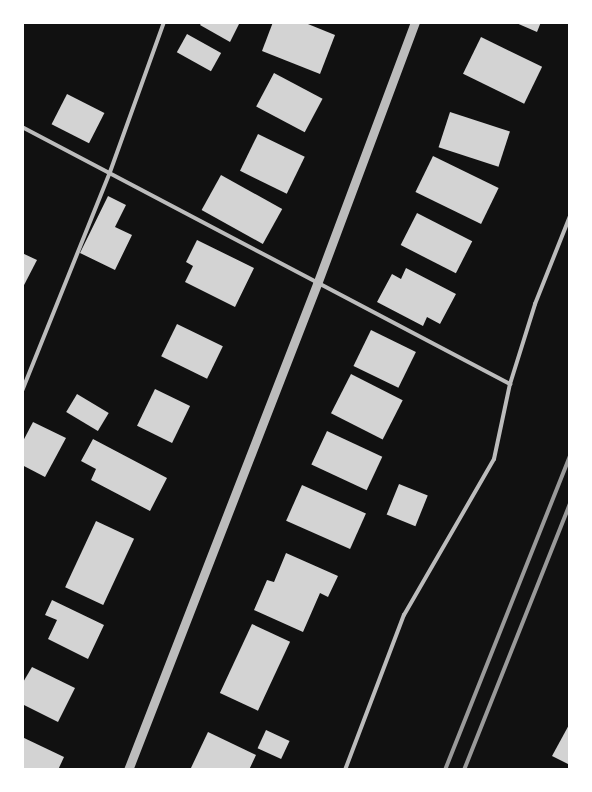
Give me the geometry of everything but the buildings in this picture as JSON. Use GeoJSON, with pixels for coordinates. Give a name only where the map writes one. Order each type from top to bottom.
{"type":"FeatureCollection","features":[{"type":"Feature","properties":{"kind":"street"},"geometry":{"type":"LineString","coordinates":[[128,770],[317,284],[415,22]]}},
{"type":"Feature","properties":{"kind":"lane"},"geometry":{"type":"LineString","coordinates":[[22,391],[110,172],[164,22]]}},
{"type":"Feature","properties":{"kind":"lane"},"geometry":{"type":"LineString","coordinates":[[22,127],[510,384]]}},
{"type":"Feature","properties":{"kind":"lane"},"geometry":{"type":"LineString","coordinates":[[345,770],[404,615],[494,459],[510,384],[535,304],[570,216]]}},
{"type":"Feature","properties":{"kind":"railway"},"geometry":{"type":"LineString","coordinates":[[445,770],[570,456]]}},
{"type":"Feature","properties":{"kind":"railway"},"geometry":{"type":"LineString","coordinates":[[464,770],[570,503]]}}]}
